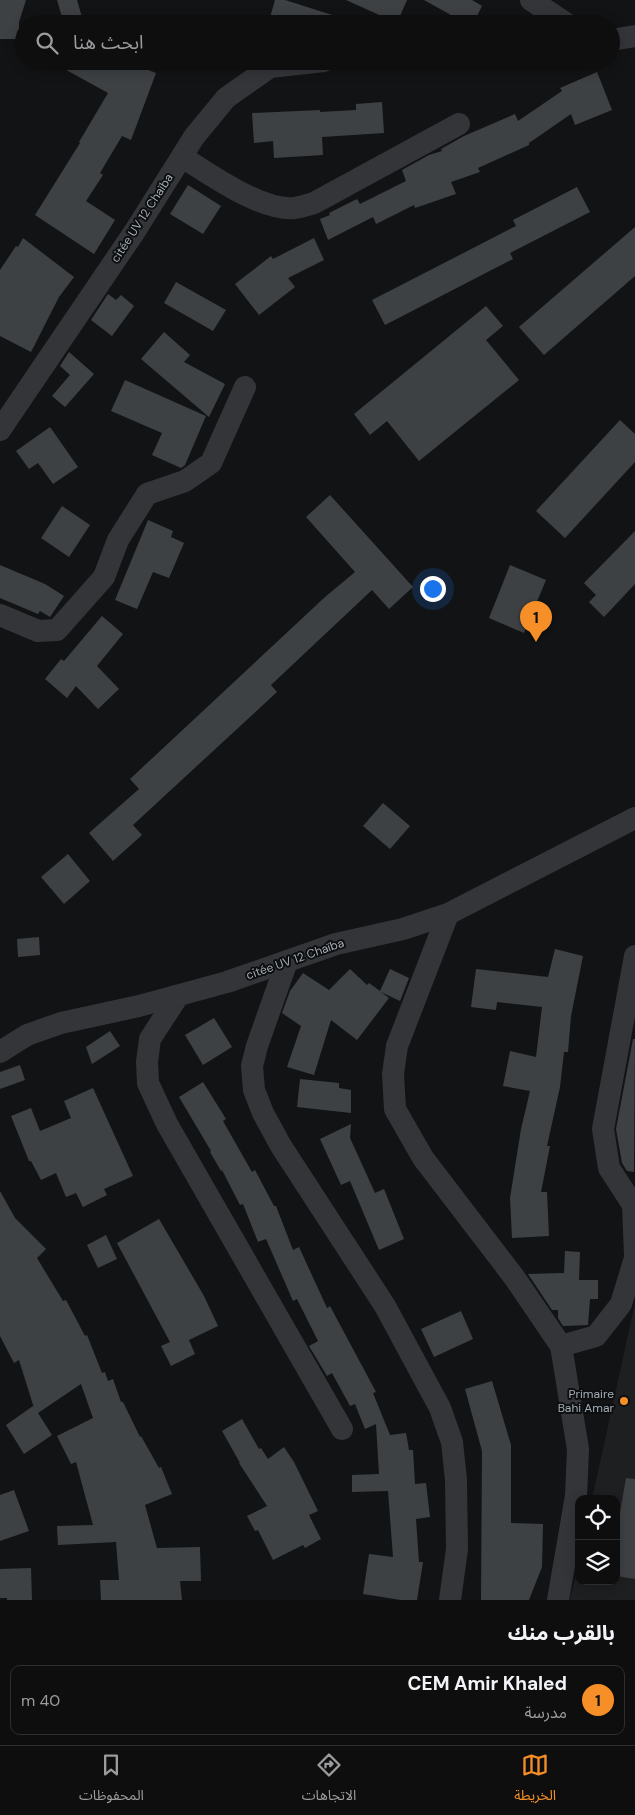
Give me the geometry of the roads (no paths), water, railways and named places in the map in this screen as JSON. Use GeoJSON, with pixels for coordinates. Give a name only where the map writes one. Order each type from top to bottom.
{"type":"FeatureCollection","features":[{"type":"Feature","properties":{"kind":"street"},"geometry":{"type":"LineString","coordinates":[[531,0],[554,15]]}},
{"type":"Feature","properties":{"kind":"street"},"geometry":{"type":"LineString","coordinates":[[620,38],[635,36]]}},
{"type":"Feature","properties":{"kind":"street","name":"citée UV 12 Chaïba"},"geometry":{"type":"LineString","coordinates":[[0,430],[135,231],[194,137],[226,98],[266,70]]}},
{"type":"Feature","properties":{"kind":"street"},"geometry":{"type":"LineString","coordinates":[[182,157],[251,198],[276,207],[294,208],[314,203],[459,124]]}},
{"type":"Feature","properties":{"kind":"street"},"geometry":{"type":"LineString","coordinates":[[0,615],[38,631],[57,630],[104,577],[118,540],[146,494],[186,482],[211,463],[245,386]]}},
{"type":"Feature","properties":{"kind":"street","name":"citée UV 12 Chaïba"},"geometry":{"type":"LineString","coordinates":[[0,1052],[27,1034],[61,1023],[178,996],[226,982],[336,944],[403,929],[448,914],[635,818]]}},
{"type":"Feature","properties":{"kind":"street"},"geometry":{"type":"LineString","coordinates":[[448,914],[397,1046],[393,1074],[395,1109],[422,1158],[514,1276],[561,1346],[578,1449],[576,1496],[558,1600]]}},
{"type":"Feature","properties":{"kind":"street"},"geometry":{"type":"LineString","coordinates":[[561,1346],[596,1336],[620,1304],[635,1257],[633,1205],[609,1168],[603,1129],[635,956]]}},
{"type":"Feature","properties":{"kind":"street"},"geometry":{"type":"LineString","coordinates":[[287,961],[257,1046],[252,1066],[254,1090],[263,1113],[281,1146],[385,1306],[440,1408],[452,1442],[456,1480],[457,1549],[450,1600]]}},
{"type":"Feature","properties":{"kind":"street"},"geometry":{"type":"LineString","coordinates":[[178,996],[150,1039],[148,1083],[168,1124],[342,1429]]}},
{"type":"Feature","properties":{"kind":"place","name":"CEM Amir Khaled"},"geometry":{"type":"Point","coordinates":[536,642]}},
{"type":"Feature","properties":{"kind":"place","name":"Primaire Bahi Amar"},"geometry":{"type":"Point","coordinates":[624,1401]}}]}
